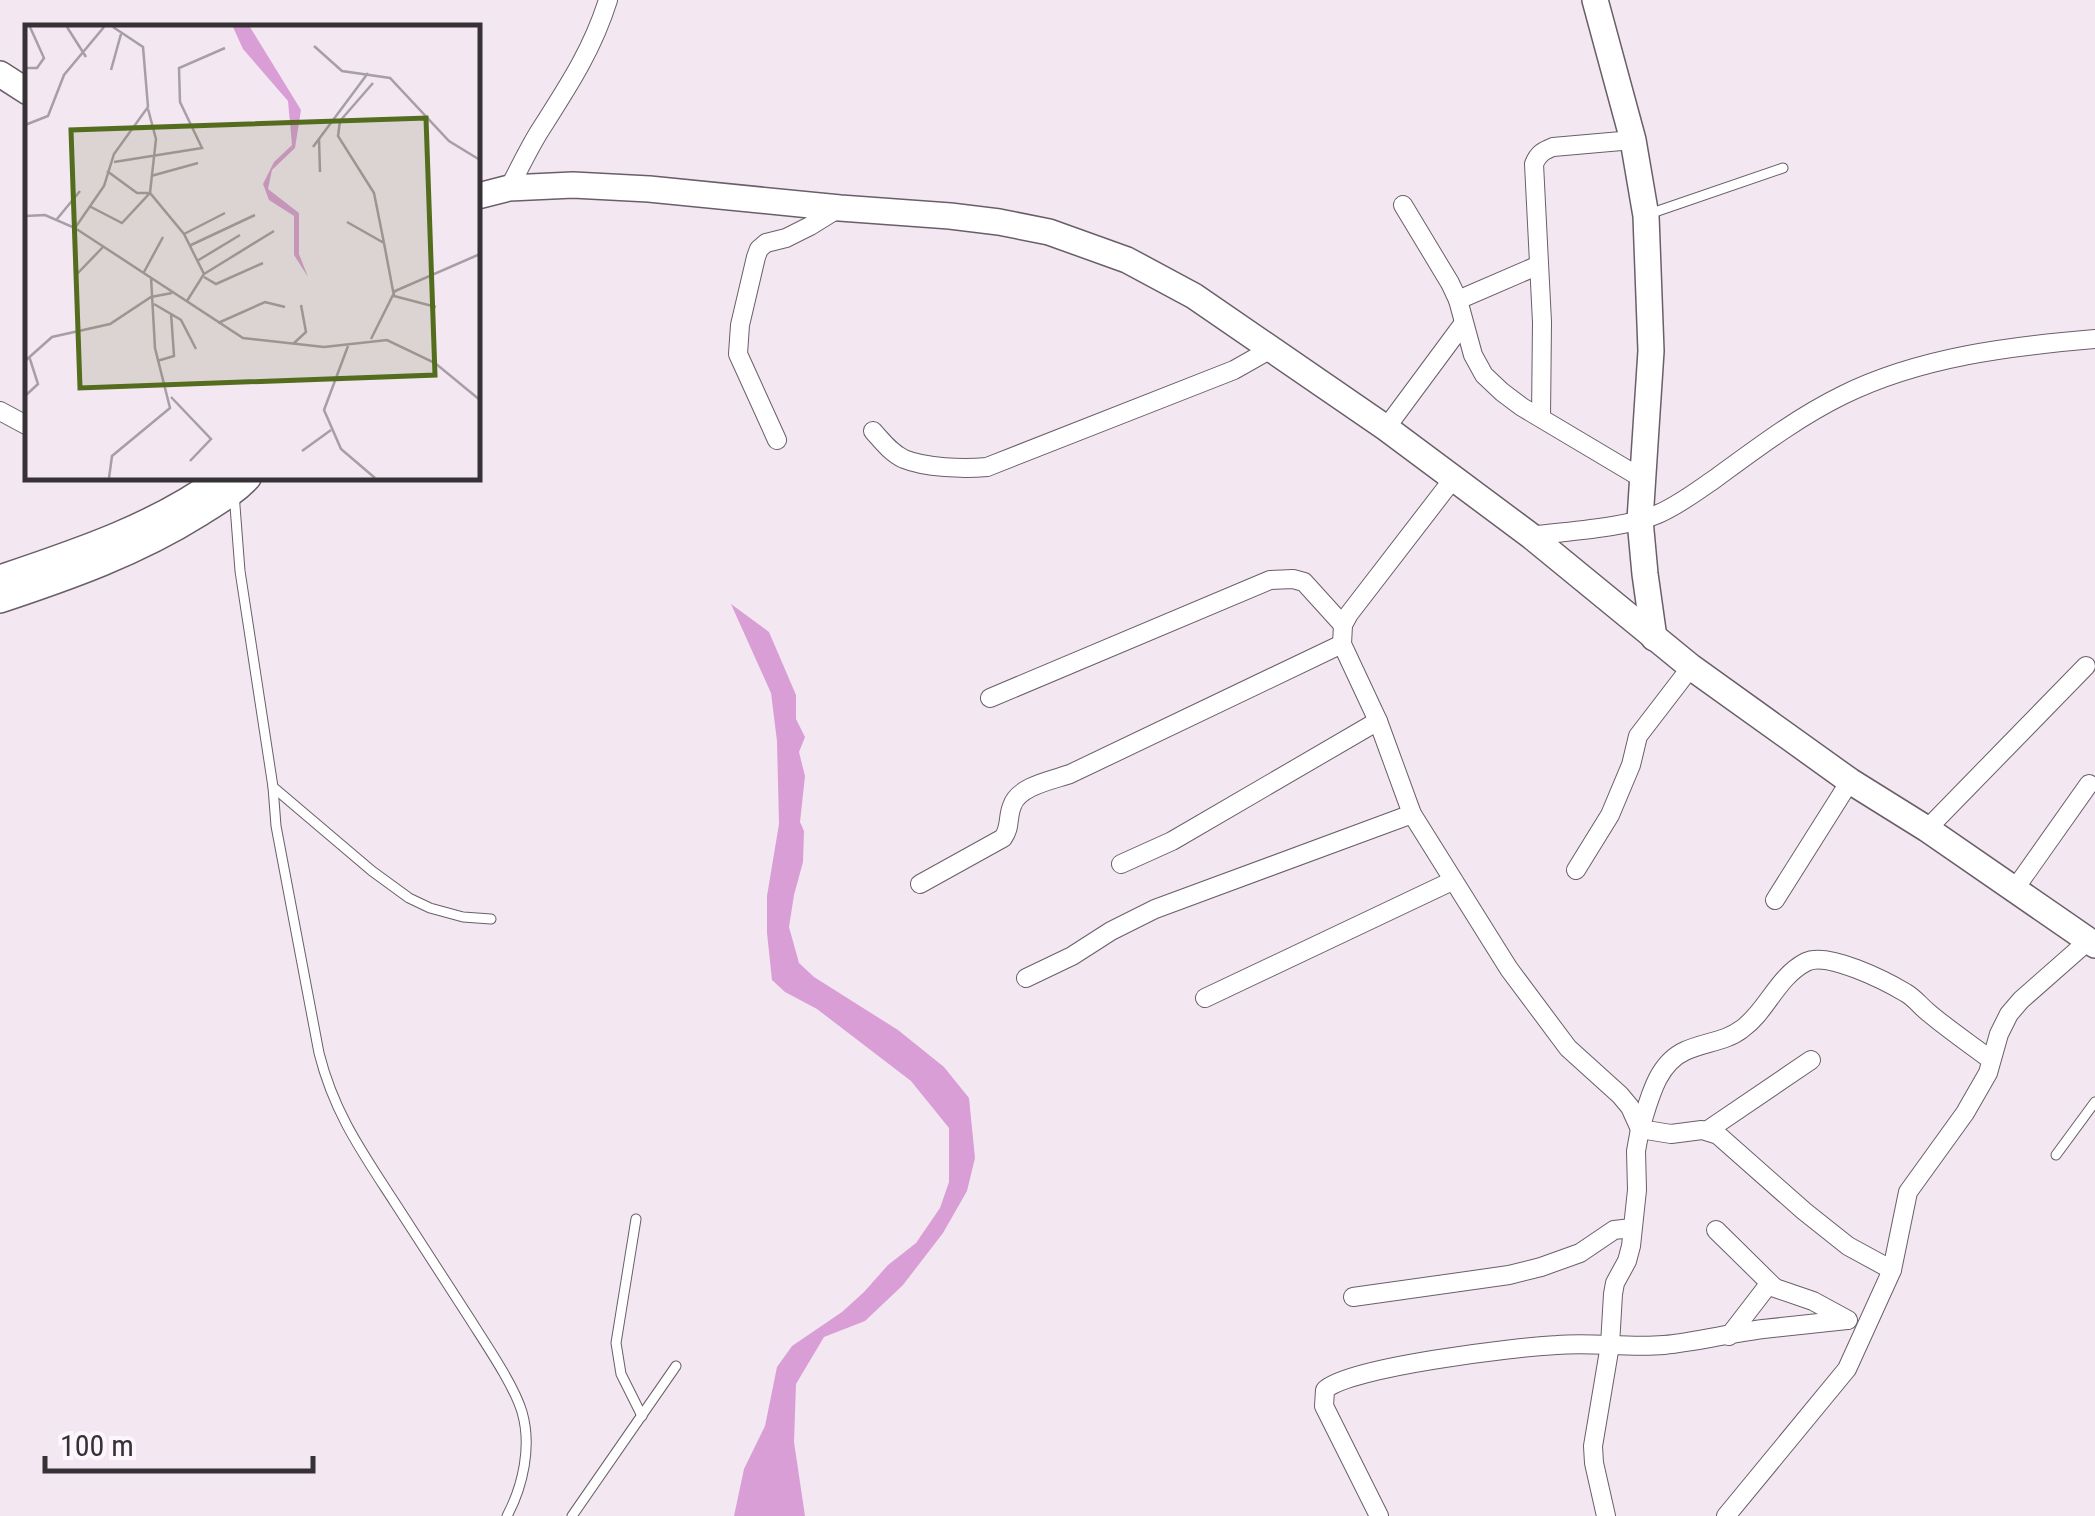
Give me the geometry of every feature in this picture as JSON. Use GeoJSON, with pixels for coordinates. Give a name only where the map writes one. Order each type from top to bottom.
{"type":"FeatureCollection","features":[{"type":"Feature","properties":{"kind":"main road"},"geometry":{"type":"LineString","coordinates":[[1596,0],[1633,140],[1646,216],[1651,350],[1640,520],[1654,638]]}},
{"type":"Feature","properties":{"kind":"main road"},"geometry":{"type":"LineString","coordinates":[[0,74],[25,90]]}},
{"type":"Feature","properties":{"kind":"main road"},"geometry":{"type":"LineString","coordinates":[[480,195],[509,188],[649,189],[950,216],[1049,232],[1127,260],[1194,296],[1386,428],[1530,536],[1691,667],[2092,943]]}},
{"type":"Feature","properties":{"kind":"main road"},"geometry":{"type":"LineString","coordinates":[[0,578],[123,533],[233,481]]}},
{"type":"Feature","properties":{"kind":"main road"},"geometry":{"type":"LineString","coordinates":[[0,600],[74,575],[170,533],[233,481]]}},
{"type":"Feature","properties":{"kind":"street"},"geometry":{"type":"LineString","coordinates":[[509,188],[575,78],[608,0]]}},
{"type":"Feature","properties":{"kind":"street"},"geometry":{"type":"LineString","coordinates":[[1541,417],[1542,322],[1534,174],[1537,157],[1553,147],[1633,140]]}},
{"type":"Feature","properties":{"kind":"street"},"geometry":{"type":"LineString","coordinates":[[1403,205],[1458,300],[1473,355],[1484,375],[1502,392],[1643,479]]}},
{"type":"Feature","properties":{"kind":"street"},"geometry":{"type":"LineString","coordinates":[[777,440],[738,354],[750,279],[759,250],[766,243],[798,232],[840,208]]}},
{"type":"Feature","properties":{"kind":"street"},"geometry":{"type":"LineString","coordinates":[[1458,300],[1539,265]]}},
{"type":"Feature","properties":{"kind":"street"},"geometry":{"type":"LineString","coordinates":[[1386,428],[1463,324]]}},
{"type":"Feature","properties":{"kind":"street"},"geometry":{"type":"LineString","coordinates":[[1530,536],[1640,520],[1676,506],[1780,431],[1844,394],[1906,370],[1983,353],[2095,339]]}},
{"type":"Feature","properties":{"kind":"street"},"geometry":{"type":"LineString","coordinates":[[873,431],[904,459],[966,469],[987,467],[1234,370],[1271,349]]}},
{"type":"Feature","properties":{"kind":"street"},"geometry":{"type":"LineString","coordinates":[[0,411],[25,424]]}},
{"type":"Feature","properties":{"kind":"street"},"geometry":{"type":"LineString","coordinates":[[920,884],[1003,838],[1010,828],[1012,804],[1024,792],[1070,774],[1343,634],[1349,614],[1453,480]]}},
{"type":"Feature","properties":{"kind":"street"},"geometry":{"type":"LineString","coordinates":[[990,698],[1270,580],[1304,582],[1343,634],[1412,814],[1452,881],[1509,969],[1568,1048],[1620,1095],[1640,1128]]}},
{"type":"Feature","properties":{"kind":"street"},"geometry":{"type":"LineString","coordinates":[[1927,830],[2086,666]]}},
{"type":"Feature","properties":{"kind":"street"},"geometry":{"type":"LineString","coordinates":[[1576,870],[1610,816],[1638,736],[1691,667]]}},
{"type":"Feature","properties":{"kind":"street"},"geometry":{"type":"LineString","coordinates":[[1121,864],[1172,841],[1378,721]]}},
{"type":"Feature","properties":{"kind":"street"},"geometry":{"type":"LineString","coordinates":[[1775,900],[1850,780]]}},
{"type":"Feature","properties":{"kind":"street"},"geometry":{"type":"LineString","coordinates":[[2014,890],[2088,784]]}},
{"type":"Feature","properties":{"kind":"street"},"geometry":{"type":"LineString","coordinates":[[1026,978],[1155,909],[1412,814]]}},
{"type":"Feature","properties":{"kind":"street"},"geometry":{"type":"LineString","coordinates":[[1205,998],[1452,881]]}},
{"type":"Feature","properties":{"kind":"street"},"geometry":{"type":"LineString","coordinates":[[1726,1516],[1847,1370],[1892,1270],[1908,1192],[1988,1074],[2009,1014],[2092,943]]}},
{"type":"Feature","properties":{"kind":"street"},"geometry":{"type":"LineString","coordinates":[[1606,1516],[1593,1446],[1610,1345],[1613,1294],[1631,1246],[1637,1138],[1655,1084],[1671,1060],[1684,1051],[1741,1030],[1794,971],[1816,959],[1846,966],[1908,994],[1991,1060]]}},
{"type":"Feature","properties":{"kind":"street"},"geometry":{"type":"LineString","coordinates":[[1708,1130],[1812,1060]]}},
{"type":"Feature","properties":{"kind":"street"},"geometry":{"type":"LineString","coordinates":[[1640,1128],[1671,1134],[1708,1130],[1718,1135],[1848,1246],[1892,1270]]}},
{"type":"Feature","properties":{"kind":"street"},"geometry":{"type":"LineString","coordinates":[[1353,1297],[1541,1268],[1580,1253],[1614,1230],[1632,1228]]}},
{"type":"Feature","properties":{"kind":"street"},"geometry":{"type":"LineString","coordinates":[[1716,1230],[1769,1284],[1813,1300],[1846,1320],[1868,1326]]}},
{"type":"Feature","properties":{"kind":"street"},"geometry":{"type":"LineString","coordinates":[[1729,1336],[1769,1284]]}},
{"type":"Feature","properties":{"kind":"street"},"geometry":{"type":"LineString","coordinates":[[1379,1516],[1324,1406],[1329,1386],[1338,1381],[1448,1358],[1558,1344],[1661,1346],[1760,1329],[1846,1320]]}},
{"type":"Feature","properties":{"kind":"lane"},"geometry":{"type":"LineString","coordinates":[[1646,216],[1783,168]]}},
{"type":"Feature","properties":{"kind":"lane"},"geometry":{"type":"LineString","coordinates":[[233,481],[240,571],[276,826],[326,1082],[346,1127],[487,1346],[521,1409],[525,1428],[523,1474],[507,1516]]}},
{"type":"Feature","properties":{"kind":"lane"},"geometry":{"type":"LineString","coordinates":[[273,787],[372,872],[409,898],[463,917],[491,919]]}},
{"type":"Feature","properties":{"kind":"lane"},"geometry":{"type":"LineString","coordinates":[[2056,1155],[2095,1102]]}},
{"type":"Feature","properties":{"kind":"lane"},"geometry":{"type":"LineString","coordinates":[[636,1219],[616,1343],[621,1374],[642,1416]]}},
{"type":"Feature","properties":{"kind":"lane"},"geometry":{"type":"LineString","coordinates":[[572,1516],[676,1366]]}},
{"type":"Feature","properties":{"kind":"shaded area"},"geometry":{"type":"Polygon","coordinates":[[[731,604],[769,632],[796,695],[796,719],[805,737],[799,752],[805,776],[800,822],[804,831],[803,862],[789,927],[799,963],[814,977],[898,1030],[944,1067],[969,1098],[975,1158],[967,1191],[943,1233],[903,1285],[865,1321],[824,1337],[796,1384],[794,1442],[805,1516],[734,1516],[744,1469],[765,1426],[777,1367],[792,1346],[842,1312],[888,1265],[916,1243],[940,1208],[949,1182],[949,1128],[911,1081],[772,980],[767,896],[779,824],[777,741],[771,693],[731,604]]]}}]}
